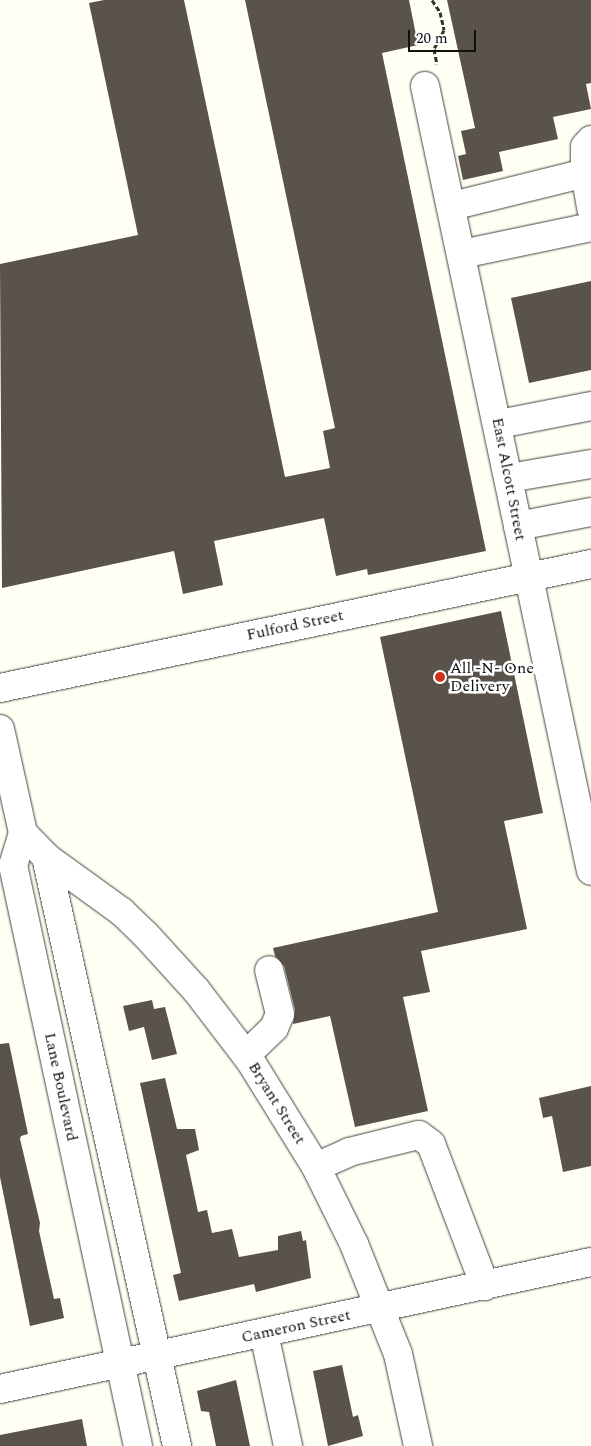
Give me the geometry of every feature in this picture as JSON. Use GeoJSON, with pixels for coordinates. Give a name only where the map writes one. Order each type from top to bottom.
{"type":"FeatureCollection","features":[{"type":"Feature","properties":{"kind":"street","name":"East Alcott Street"},"geometry":{"type":"LineString","coordinates":[[432,80],[452,206],[591,871]]}},
{"type":"Feature","properties":{"kind":"street"},"geometry":{"type":"LineString","coordinates":[[591,140],[586,147],[585,173],[591,208]]}},
{"type":"Feature","properties":{"kind":"street"},"geometry":{"type":"LineString","coordinates":[[452,206],[585,173]]}},
{"type":"Feature","properties":{"kind":"street"},"geometry":{"type":"LineString","coordinates":[[462,254],[591,227]]}},
{"type":"Feature","properties":{"kind":"street"},"geometry":{"type":"LineString","coordinates":[[499,424],[591,406]]}},
{"type":"Feature","properties":{"kind":"street"},"geometry":{"type":"LineString","coordinates":[[509,478],[591,464]]}},
{"type":"Feature","properties":{"kind":"street"},"geometry":{"type":"LineString","coordinates":[[518,526],[591,512]]}},
{"type":"Feature","properties":{"kind":"street","name":"Fulford Street"},"geometry":{"type":"LineString","coordinates":[[0,688],[591,564]]}},
{"type":"Feature","properties":{"kind":"street","name":"Lane Boulevard"},"geometry":{"type":"LineString","coordinates":[[0,729],[22,833],[12,865],[138,1446]]}},
{"type":"Feature","properties":{"kind":"street","name":"Bryant Street"},"geometry":{"type":"LineString","coordinates":[[22,833],[46,857],[122,912],[145,934],[196,990],[246,1055],[316,1167],[354,1244],[398,1354],[418,1446]]}},
{"type":"Feature","properties":{"kind":"street"},"geometry":{"type":"LineString","coordinates":[[46,857],[177,1446]]}},
{"type":"Feature","properties":{"kind":"street"},"geometry":{"type":"LineString","coordinates":[[246,1055],[274,1028],[280,1014],[278,997],[269,970]]}},
{"type":"Feature","properties":{"kind":"street"},"geometry":{"type":"LineString","coordinates":[[316,1167],[349,1152],[419,1134],[431,1144],[485,1286]]}},
{"type":"Feature","properties":{"kind":"street","name":"Cameron Street"},"geometry":{"type":"LineString","coordinates":[[0,1389],[158,1357],[591,1262]]}},
{"type":"Feature","properties":{"kind":"street"},"geometry":{"type":"LineString","coordinates":[[264,1333],[288,1446]]}},
{"type":"Feature","properties":{"kind":"path"},"geometry":{"type":"LineString","coordinates":[[432,0],[440,12],[444,30],[434,49],[432,80]]}},
{"type":"Feature","properties":{"kind":"building"},"geometry":{"type":"Polygon","coordinates":[[[104,0],[184,0],[285,477],[330,468],[323,431],[335,428],[245,0],[409,0],[418,45],[382,53],[486,551],[368,575],[367,569],[336,576],[324,518],[214,541],[223,585],[183,594],[174,551],[2,588],[0,264],[138,235],[89,3],[104,0]]]}},
{"type":"Feature","properties":{"kind":"building"},"geometry":{"type":"Polygon","coordinates":[[[447,0],[591,0],[591,83],[586,84],[591,109],[553,117],[558,139],[499,152],[503,171],[463,180],[458,156],[466,154],[461,131],[475,128],[447,0]]]}},
{"type":"Feature","properties":{"kind":"building"},"geometry":{"type":"Polygon","coordinates":[[[591,281],[591,370],[529,383],[511,298],[591,281]]]}},
{"type":"Feature","properties":{"kind":"building"},"geometry":{"type":"Polygon","coordinates":[[[501,611],[543,813],[504,821],[527,929],[421,951],[430,992],[403,997],[428,1111],[355,1127],[330,1016],[293,1024],[295,1010],[284,966],[275,956],[273,948],[438,912],[380,637],[501,611]]]}},
{"type":"Feature","properties":{"kind":"building"},"geometry":{"type":"Polygon","coordinates":[[[152,1000],[154,1009],[165,1007],[177,1054],[152,1060],[144,1027],[129,1031],[123,1006],[152,1000]]]}},
{"type":"Feature","properties":{"kind":"building"},"geometry":{"type":"Polygon","coordinates":[[[9,1043],[28,1134],[21,1136],[20,1139],[40,1223],[39,1231],[54,1299],[60,1298],[64,1318],[30,1326],[0,1177],[0,1044],[9,1043]]]}},
{"type":"Feature","properties":{"kind":"building"},"geometry":{"type":"Polygon","coordinates":[[[165,1078],[177,1129],[195,1129],[199,1150],[186,1155],[198,1212],[207,1210],[212,1233],[232,1229],[239,1257],[278,1250],[278,1236],[301,1231],[303,1241],[306,1240],[311,1278],[256,1292],[254,1284],[179,1301],[173,1275],[181,1273],[140,1083],[165,1078]]]}},
{"type":"Feature","properties":{"kind":"building"},"geometry":{"type":"Polygon","coordinates":[[[591,1086],[591,1166],[563,1172],[552,1116],[543,1118],[539,1098],[591,1086]]]}},
{"type":"Feature","properties":{"kind":"building"},"geometry":{"type":"Polygon","coordinates":[[[342,1365],[353,1417],[358,1415],[363,1436],[328,1446],[313,1371],[342,1365]]]}},
{"type":"Feature","properties":{"kind":"building"},"geometry":{"type":"Polygon","coordinates":[[[236,1380],[250,1446],[216,1446],[209,1412],[201,1411],[197,1391],[236,1380]]]}},
{"type":"Feature","properties":{"kind":"building"},"geometry":{"type":"Polygon","coordinates":[[[82,1419],[87,1446],[0,1446],[0,1435],[82,1419]]]}},
{"type":"Feature","properties":{"kind":"place","name":"All -N- One Delivery"},"geometry":{"type":"Point","coordinates":[440,677]}}]}
